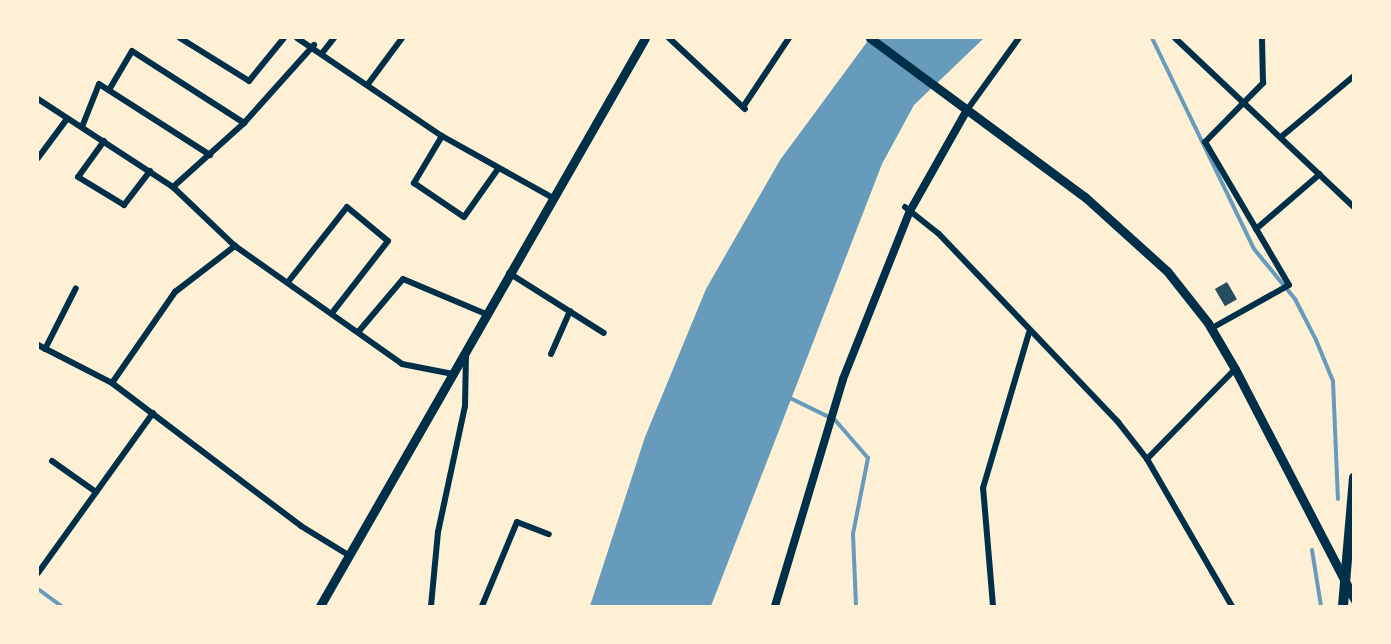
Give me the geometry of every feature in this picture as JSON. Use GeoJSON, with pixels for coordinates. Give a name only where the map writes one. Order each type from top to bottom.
{"type":"FeatureCollection","features":[{"type":"Feature","properties":{"kind":"highway"},"geometry":{"type":"LineString","coordinates":[[1343,606],[1342,575],[1351,526],[1353,477]]}},
{"type":"Feature","properties":{"kind":"main road"},"geometry":{"type":"LineString","coordinates":[[320,606],[551,197],[645,38]]}},
{"type":"Feature","properties":{"kind":"main road"},"geometry":{"type":"LineString","coordinates":[[870,38],[1123,228],[1167,271],[1212,328],[1353,599]]}},
{"type":"Feature","properties":{"kind":"street"},"geometry":{"type":"LineString","coordinates":[[180,38],[249,81],[284,38]]}},
{"type":"Feature","properties":{"kind":"street"},"geometry":{"type":"LineString","coordinates":[[297,38],[314,45],[442,136],[551,197]]}},
{"type":"Feature","properties":{"kind":"street"},"geometry":{"type":"LineString","coordinates":[[323,52],[334,38]]}},
{"type":"Feature","properties":{"kind":"street"},"geometry":{"type":"LineString","coordinates":[[369,84],[402,38]]}},
{"type":"Feature","properties":{"kind":"street"},"geometry":{"type":"LineString","coordinates":[[669,38],[744,108],[789,38]]}},
{"type":"Feature","properties":{"kind":"street"},"geometry":{"type":"LineString","coordinates":[[775,606],[819,448],[907,209],[967,110],[1019,38]]}},
{"type":"Feature","properties":{"kind":"street"},"geometry":{"type":"LineString","coordinates":[[1175,38],[1353,207]]}},
{"type":"Feature","properties":{"kind":"street"},"geometry":{"type":"LineString","coordinates":[[1212,328],[1283,288],[1256,229],[1205,142],[1263,83],[1262,38]]}},
{"type":"Feature","properties":{"kind":"street"},"geometry":{"type":"LineString","coordinates":[[173,187],[244,123],[314,45]]}},
{"type":"Feature","properties":{"kind":"street"},"geometry":{"type":"LineString","coordinates":[[109,90],[132,51],[244,123]]}},
{"type":"Feature","properties":{"kind":"street"},"geometry":{"type":"LineString","coordinates":[[1281,137],[1353,76]]}},
{"type":"Feature","properties":{"kind":"street"},"geometry":{"type":"LineString","coordinates":[[82,127],[99,84],[210,155]]}},
{"type":"Feature","properties":{"kind":"street"},"geometry":{"type":"LineString","coordinates":[[38,99],[173,187],[236,246],[359,331],[402,364],[453,374]]}},
{"type":"Feature","properties":{"kind":"street"},"geometry":{"type":"LineString","coordinates":[[38,158],[67,119]]}},
{"type":"Feature","properties":{"kind":"street"},"geometry":{"type":"LineString","coordinates":[[442,136],[414,183],[464,217],[498,169]]}},
{"type":"Feature","properties":{"kind":"street"},"geometry":{"type":"LineString","coordinates":[[104,141],[78,177],[124,206],[150,171]]}},
{"type":"Feature","properties":{"kind":"street"},"geometry":{"type":"LineString","coordinates":[[1256,229],[1320,174]]}},
{"type":"Feature","properties":{"kind":"street"},"geometry":{"type":"LineString","coordinates":[[288,282],[347,207],[388,242],[332,313]]}},
{"type":"Feature","properties":{"kind":"street"},"geometry":{"type":"LineString","coordinates":[[907,209],[939,234],[1029,333],[1118,422],[1147,459],[1232,606]]}},
{"type":"Feature","properties":{"kind":"street"},"geometry":{"type":"LineString","coordinates":[[112,383],[175,292],[236,246]]}},
{"type":"Feature","properties":{"kind":"street"},"geometry":{"type":"LineString","coordinates":[[509,273],[604,333]]}},
{"type":"Feature","properties":{"kind":"street"},"geometry":{"type":"LineString","coordinates":[[359,331],[403,279],[486,314]]}},
{"type":"Feature","properties":{"kind":"street"},"geometry":{"type":"LineString","coordinates":[[45,349],[76,288]]}},
{"type":"Feature","properties":{"kind":"street"},"geometry":{"type":"LineString","coordinates":[[551,354],[570,311]]}},
{"type":"Feature","properties":{"kind":"street"},"geometry":{"type":"LineString","coordinates":[[993,606],[983,488],[1029,333]]}},
{"type":"Feature","properties":{"kind":"street"},"geometry":{"type":"LineString","coordinates":[[38,345],[112,383],[350,556]]}},
{"type":"Feature","properties":{"kind":"street"},"geometry":{"type":"LineString","coordinates":[[431,606],[438,532],[465,406],[466,351]]}},
{"type":"Feature","properties":{"kind":"street"},"geometry":{"type":"LineString","coordinates":[[1147,459],[1235,369]]}},
{"type":"Feature","properties":{"kind":"street"},"geometry":{"type":"LineString","coordinates":[[38,573],[153,413]]}},
{"type":"Feature","properties":{"kind":"street"},"geometry":{"type":"LineString","coordinates":[[52,462],[96,492]]}},
{"type":"Feature","properties":{"kind":"street"},"geometry":{"type":"LineString","coordinates":[[482,606],[517,522],[549,534]]}},
{"type":"Feature","properties":{"kind":"water"},"geometry":{"type":"Polygon","coordinates":[[[870,38],[984,38],[914,105],[882,164],[711,606],[590,606],[645,437],[706,289],[780,160],[870,38]]]}},
{"type":"Feature","properties":{"kind":"building"},"geometry":{"type":"Polygon","coordinates":[[[1227,282],[1237,299],[1225,306],[1215,289],[1227,282]]]}},
{"type":"Feature","properties":{"kind":"waterway"},"geometry":{"type":"LineString","coordinates":[[1152,38],[1254,249],[1295,299],[1316,340],[1333,381],[1338,499]]}},
{"type":"Feature","properties":{"kind":"waterway"},"geometry":{"type":"LineString","coordinates":[[788,397],[835,420],[868,458],[853,534],[856,606]]}},
{"type":"Feature","properties":{"kind":"waterway"},"geometry":{"type":"LineString","coordinates":[[1312,550],[1321,606]]}},
{"type":"Feature","properties":{"kind":"waterway"},"geometry":{"type":"LineString","coordinates":[[38,589],[61,606]]}}]}
